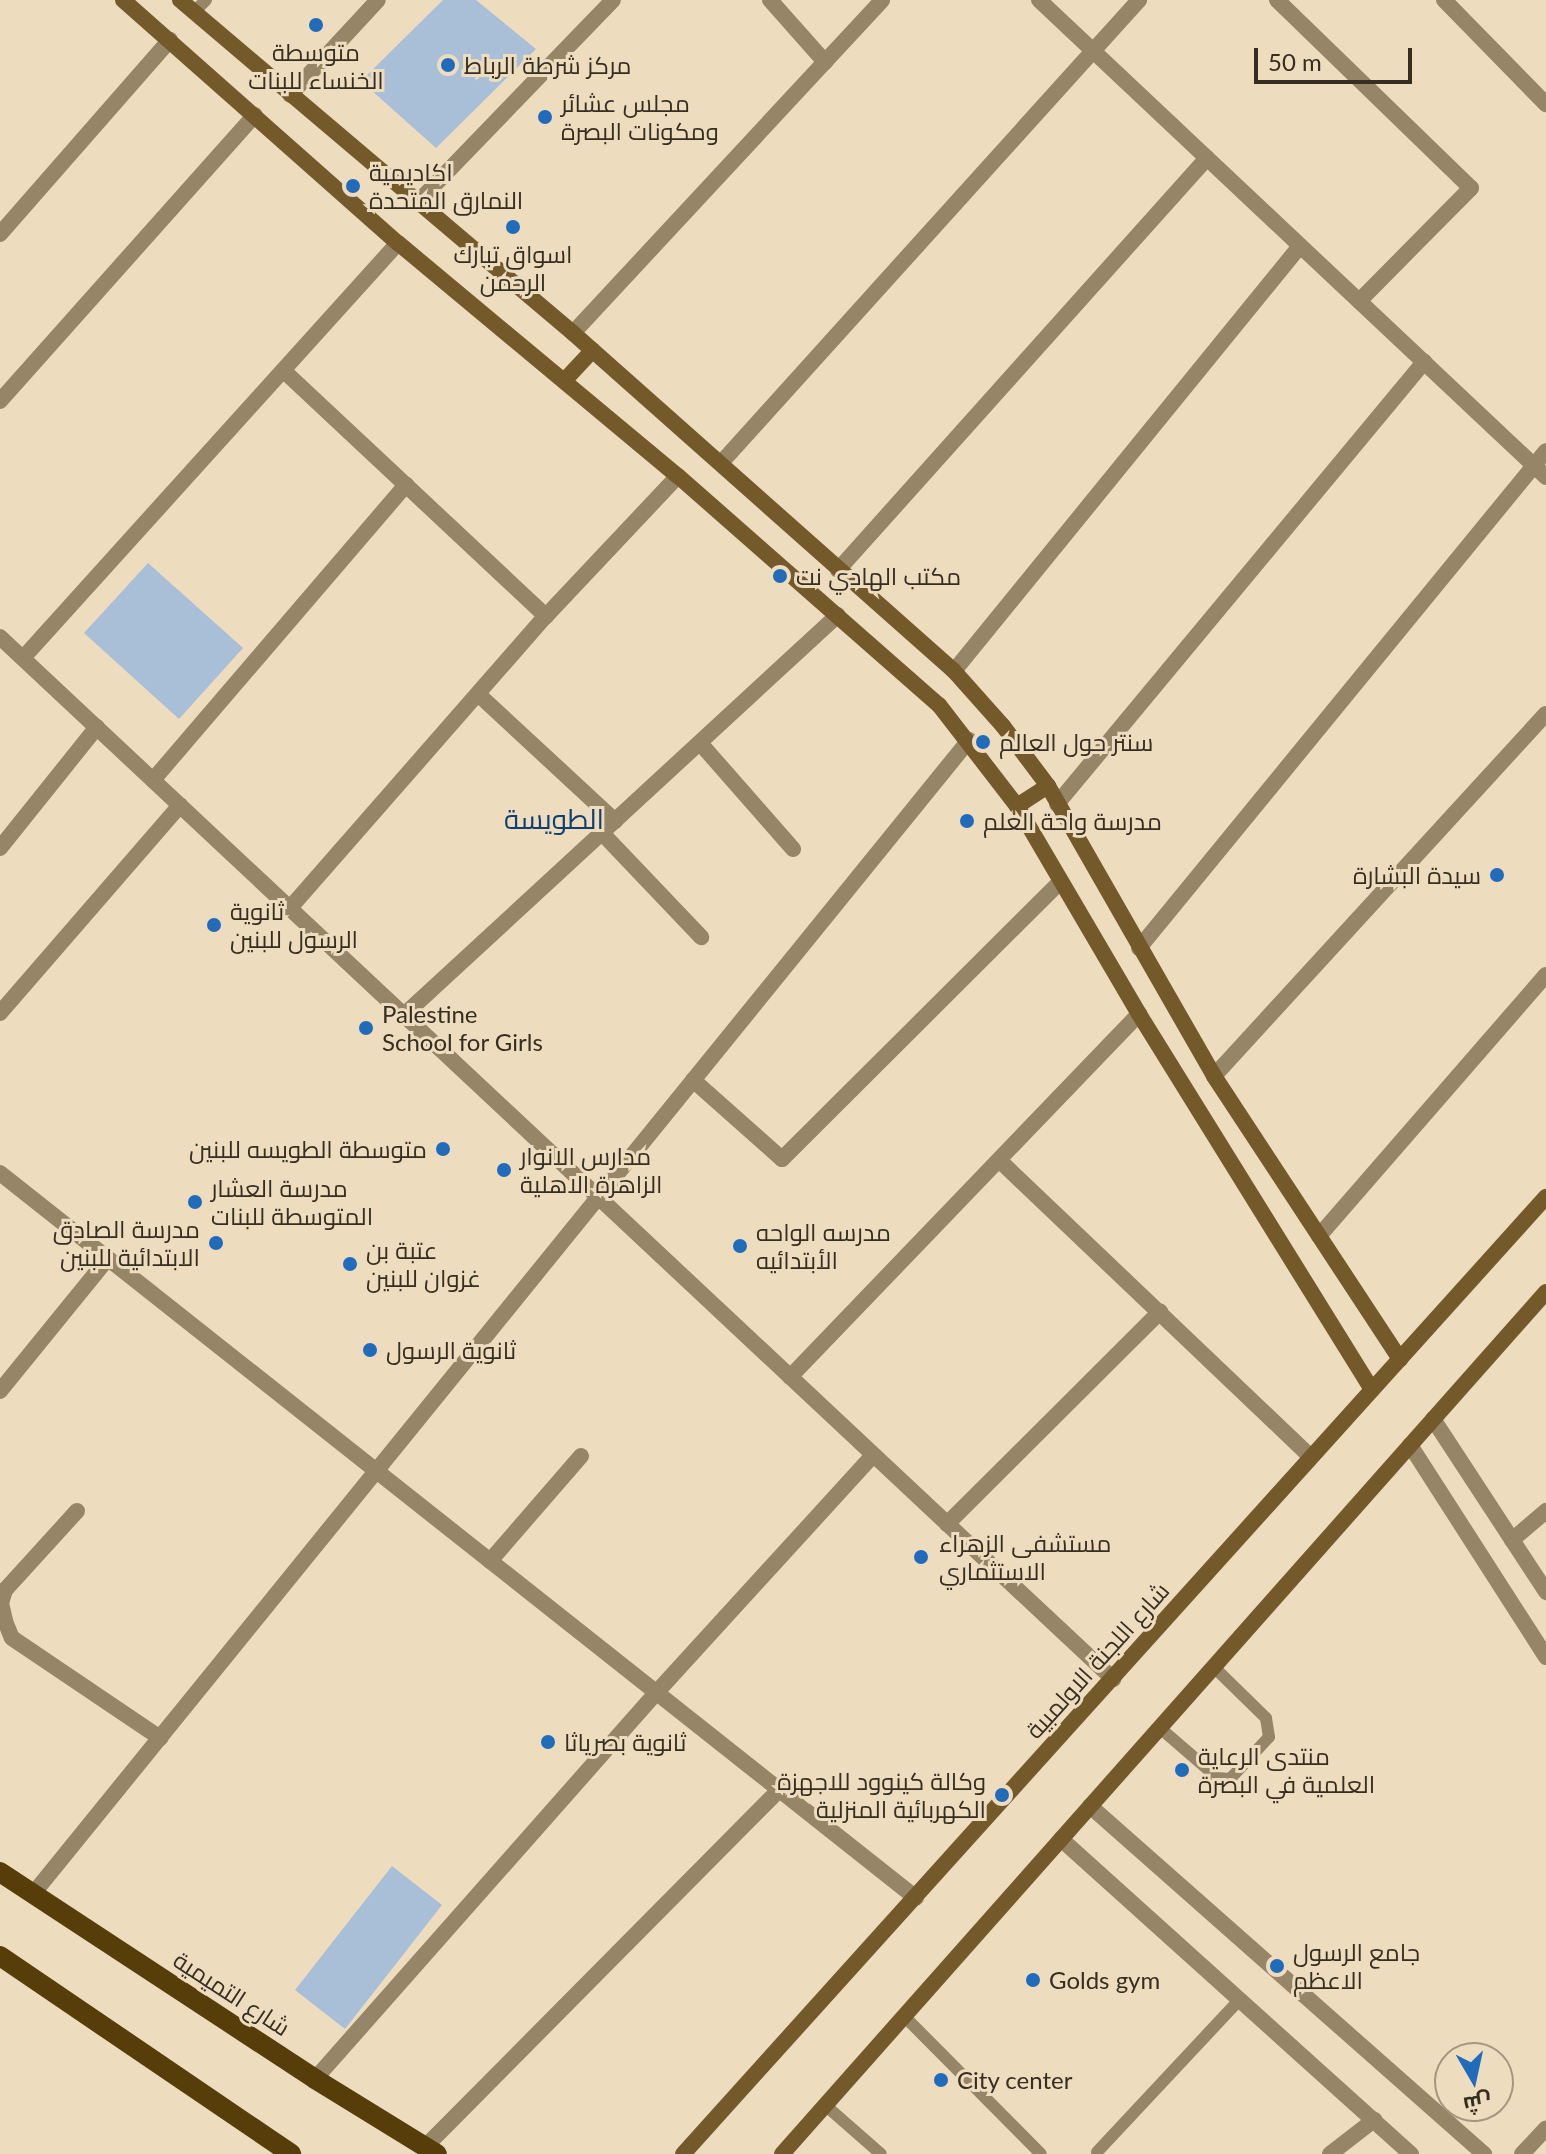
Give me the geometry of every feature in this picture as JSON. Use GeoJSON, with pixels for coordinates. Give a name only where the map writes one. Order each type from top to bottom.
{"type":"FeatureCollection","features":[{"type":"Feature","properties":{"kind":"main road"},"geometry":{"type":"LineString","coordinates":[[123,0],[398,243],[678,476],[939,705],[1017,806],[1139,1014],[1372,1390]]}},
{"type":"Feature","properties":{"kind":"main road"},"geometry":{"type":"LineString","coordinates":[[180,0],[200,6],[290,95],[593,350],[954,671],[1003,726],[1048,786],[1214,1076],[1400,1359]]}},
{"type":"Feature","properties":{"kind":"main road"},"geometry":{"type":"LineString","coordinates":[[564,381],[593,350]]}},
{"type":"Feature","properties":{"kind":"main road"},"geometry":{"type":"LineString","coordinates":[[1017,806],[1048,786]]}},
{"type":"Feature","properties":{"kind":"main road","name":"شارع اللجنة الاولمبية"},"geometry":{"type":"LineString","coordinates":[[683,2154],[1546,1197]]}},
{"type":"Feature","properties":{"kind":"main road"},"geometry":{"type":"LineString","coordinates":[[782,2154],[1546,1292]]}},
{"type":"Feature","properties":{"kind":"main road","name":"شارع التميمية"},"geometry":{"type":"LineString","coordinates":[[0,1872],[315,2079],[432,2150]]}},
{"type":"Feature","properties":{"kind":"main road"},"geometry":{"type":"LineString","coordinates":[[0,1956],[280,2151]]}},
{"type":"Feature","properties":{"kind":"street"},"geometry":{"type":"LineString","coordinates":[[290,95],[378,0]]}},
{"type":"Feature","properties":{"kind":"street"},"geometry":{"type":"LineString","coordinates":[[419,201],[613,0]]}},
{"type":"Feature","properties":{"kind":"street"},"geometry":{"type":"LineString","coordinates":[[770,0],[825,62]]}},
{"type":"Feature","properties":{"kind":"street"},"geometry":{"type":"LineString","coordinates":[[573,333],[882,0]]}},
{"type":"Feature","properties":{"kind":"street"},"geometry":{"type":"LineString","coordinates":[[1039,0],[1540,471]]}},
{"type":"Feature","properties":{"kind":"street"},"geometry":{"type":"LineString","coordinates":[[721,463],[1139,0]]}},
{"type":"Feature","properties":{"kind":"street"},"geometry":{"type":"LineString","coordinates":[[1277,0],[1471,188],[1359,301]]}},
{"type":"Feature","properties":{"kind":"street"},"geometry":{"type":"LineString","coordinates":[[1444,0],[1546,104]]}},
{"type":"Feature","properties":{"kind":"street"},"geometry":{"type":"LineString","coordinates":[[0,234],[170,40]]}},
{"type":"Feature","properties":{"kind":"street"},"geometry":{"type":"LineString","coordinates":[[0,401],[255,115]]}},
{"type":"Feature","properties":{"kind":"street"},"geometry":{"type":"LineString","coordinates":[[838,570],[1207,158]]}},
{"type":"Feature","properties":{"kind":"street"},"geometry":{"type":"LineString","coordinates":[[23,658],[398,243]]}},
{"type":"Feature","properties":{"kind":"street"},"geometry":{"type":"LineString","coordinates":[[954,671],[1300,246]]}},
{"type":"Feature","properties":{"kind":"street"},"geometry":{"type":"LineString","coordinates":[[1057,804],[1424,362]]}},
{"type":"Feature","properties":{"kind":"street"},"geometry":{"type":"LineString","coordinates":[[284,371],[546,616]]}},
{"type":"Feature","properties":{"kind":"street"},"geometry":{"type":"LineString","coordinates":[[1139,948],[1540,471],[1546,451]]}},
{"type":"Feature","properties":{"kind":"street"},"geometry":{"type":"LineString","coordinates":[[290,908],[546,616],[678,476]]}},
{"type":"Feature","properties":{"kind":"street"},"geometry":{"type":"LineString","coordinates":[[153,780],[406,485]]}},
{"type":"Feature","properties":{"kind":"street"},"geometry":{"type":"LineString","coordinates":[[404,1015],[838,615]]}},
{"type":"Feature","properties":{"kind":"street"},"geometry":{"type":"LineString","coordinates":[[0,637],[1113,1679]]}},
{"type":"Feature","properties":{"kind":"street"},"geometry":{"type":"LineString","coordinates":[[478,694],[615,821]]}},
{"type":"Feature","properties":{"kind":"street"},"geometry":{"type":"LineString","coordinates":[[1214,1076],[1546,714]]}},
{"type":"Feature","properties":{"kind":"street"},"geometry":{"type":"LineString","coordinates":[[0,848],[97,727]]}},
{"type":"Feature","properties":{"kind":"street"},"geometry":{"type":"LineString","coordinates":[[33,1894],[969,740]]}},
{"type":"Feature","properties":{"kind":"street"},"geometry":{"type":"LineString","coordinates":[[700,743],[793,849]]}},
{"type":"Feature","properties":{"kind":"street"},"geometry":{"type":"LineString","coordinates":[[0,1013],[180,805]]}},
{"type":"Feature","properties":{"kind":"street"},"geometry":{"type":"LineString","coordinates":[[602,833],[701,937]]}},
{"type":"Feature","properties":{"kind":"street"},"geometry":{"type":"LineString","coordinates":[[693,1080],[782,1159],[1060,882]]}},
{"type":"Feature","properties":{"kind":"street"},"geometry":{"type":"LineString","coordinates":[[1319,1236],[1546,975]]}},
{"type":"Feature","properties":{"kind":"street"},"geometry":{"type":"LineString","coordinates":[[790,1377],[1139,1014]]}},
{"type":"Feature","properties":{"kind":"street"},"geometry":{"type":"LineString","coordinates":[[999,1160],[1310,1456]]}},
{"type":"Feature","properties":{"kind":"street"},"geometry":{"type":"LineString","coordinates":[[0,1173],[916,1898]]}},
{"type":"Feature","properties":{"kind":"street"},"geometry":{"type":"LineString","coordinates":[[0,1391],[108,1258]]}},
{"type":"Feature","properties":{"kind":"street"},"geometry":{"type":"LineString","coordinates":[[947,1524],[1160,1312]]}},
{"type":"Feature","properties":{"kind":"street"},"geometry":{"type":"LineString","coordinates":[[1433,1419],[1546,1592]]}},
{"type":"Feature","properties":{"kind":"street"},"geometry":{"type":"LineString","coordinates":[[1410,1445],[1546,1657]]}},
{"type":"Feature","properties":{"kind":"street"},"geometry":{"type":"LineString","coordinates":[[315,2079],[656,1693],[873,1455]]}},
{"type":"Feature","properties":{"kind":"street"},"geometry":{"type":"LineString","coordinates":[[490,1561],[581,1456]]}},
{"type":"Feature","properties":{"kind":"street"},"geometry":{"type":"LineString","coordinates":[[77,1511],[5,1590],[1,1603],[5,1621],[12,1638],[160,1738]]}},
{"type":"Feature","properties":{"kind":"street"},"geometry":{"type":"LineString","coordinates":[[1512,1540],[1546,1511]]}},
{"type":"Feature","properties":{"kind":"street"},"geometry":{"type":"LineString","coordinates":[[432,2150],[779,1790]]}},
{"type":"Feature","properties":{"kind":"street"},"geometry":{"type":"LineString","coordinates":[[1090,1806],[1484,2154]]}},
{"type":"Feature","properties":{"kind":"street"},"geometry":{"type":"LineString","coordinates":[[1061,1839],[1411,2154]]}},
{"type":"Feature","properties":{"kind":"street"},"geometry":{"type":"LineString","coordinates":[[1330,2154],[1374,2120]]}},
{"type":"Feature","properties":{"kind":"street"},"geometry":{"type":"LineString","coordinates":[[1522,2154],[1546,2128]]}},
{"type":"Feature","properties":{"kind":"lane"},"geometry":{"type":"LineString","coordinates":[[1160,1728],[1218,1778],[1230,1779],[1269,1737],[1266,1718],[1214,1667]]}},
{"type":"Feature","properties":{"kind":"lane"},"geometry":{"type":"LineString","coordinates":[[1097,2152],[1239,2000]]}},
{"type":"Feature","properties":{"kind":"lane"},"geometry":{"type":"LineString","coordinates":[[904,2016],[1041,2154]]}},
{"type":"Feature","properties":{"kind":"lane"},"geometry":{"type":"LineString","coordinates":[[825,2105],[881,2154]]}},
{"type":"Feature","properties":{"kind":"building","name":"مركز شرطة الرباط"},"geometry":{"type":"Polygon","coordinates":[[[443,0],[476,0],[536,49],[436,148],[361,81],[443,0]]]}},
{"type":"Feature","properties":{"kind":"building"},"geometry":{"type":"Polygon","coordinates":[[[148,563],[243,648],[179,719],[84,633],[148,563]]]}},
{"type":"Feature","properties":{"kind":"building"},"geometry":{"type":"Polygon","coordinates":[[[392,1866],[442,1905],[345,2029],[295,1990],[392,1866]]]}},
{"type":"Feature","properties":{"kind":"place","name":"متوسطة الخنساء للبنات"},"geometry":{"type":"Point","coordinates":[316,25]}},
{"type":"Feature","properties":{"kind":"place","name":"مركز شرطة الرباط"},"geometry":{"type":"Point","coordinates":[448,65]}},
{"type":"Feature","properties":{"kind":"place","name":"مجلس عشائر ومكونات البصرة"},"geometry":{"type":"Point","coordinates":[545,117]}},
{"type":"Feature","properties":{"kind":"place","name":"اكاديمية النمارق المتحدة"},"geometry":{"type":"Point","coordinates":[353,186]}},
{"type":"Feature","properties":{"kind":"place","name":"اسواق تبارك الرحمن"},"geometry":{"type":"Point","coordinates":[513,227]}},
{"type":"Feature","properties":{"kind":"place","name":"مكتب الهادي نت"},"geometry":{"type":"Point","coordinates":[780,576]}},
{"type":"Feature","properties":{"kind":"place","name":"سنتر حول العالم"},"geometry":{"type":"Point","coordinates":[983,742]}},
{"type":"Feature","properties":{"kind":"place","name":"مدرسة واحة العلم"},"geometry":{"type":"Point","coordinates":[967,821]}},
{"type":"Feature","properties":{"kind":"place","name":"سيدة البشارة"},"geometry":{"type":"Point","coordinates":[1497,875]}},
{"type":"Feature","properties":{"kind":"place","name":"ثانوية الرسول للبنين"},"geometry":{"type":"Point","coordinates":[214,925]}},
{"type":"Feature","properties":{"kind":"place","name":"Palestine School for Girls"},"geometry":{"type":"Point","coordinates":[366,1028]}},
{"type":"Feature","properties":{"kind":"place","name":"متوسطة الطويسه للبنين"},"geometry":{"type":"Point","coordinates":[443,1149]}},
{"type":"Feature","properties":{"kind":"place","name":"مدارس الانوار الزاهرة الاهلية"},"geometry":{"type":"Point","coordinates":[504,1170]}},
{"type":"Feature","properties":{"kind":"place","name":"مدرسة العشار المتوسطة للبنات"},"geometry":{"type":"Point","coordinates":[195,1202]}},
{"type":"Feature","properties":{"kind":"place","name":"مدرسة الصادق الابتدائية للبنين"},"geometry":{"type":"Point","coordinates":[216,1243]}},
{"type":"Feature","properties":{"kind":"place","name":"مدرسه الواحه الأبتدائيه"},"geometry":{"type":"Point","coordinates":[740,1246]}},
{"type":"Feature","properties":{"kind":"place","name":"عتبة بن غزوان للبنين"},"geometry":{"type":"Point","coordinates":[350,1264]}},
{"type":"Feature","properties":{"kind":"place","name":"ثانوية الرسول"},"geometry":{"type":"Point","coordinates":[370,1350]}},
{"type":"Feature","properties":{"kind":"place","name":"مستشفى الزهراء الاستثماري"},"geometry":{"type":"Point","coordinates":[921,1557]}},
{"type":"Feature","properties":{"kind":"place","name":"ثانوية بصرياثا"},"geometry":{"type":"Point","coordinates":[548,1742]}},
{"type":"Feature","properties":{"kind":"place","name":"منتدى الرعاية العلمية في البصرة"},"geometry":{"type":"Point","coordinates":[1182,1770]}},
{"type":"Feature","properties":{"kind":"place","name":"وكالة كينوود للاجهزة الكهربائية المنزلية"},"geometry":{"type":"Point","coordinates":[1002,1795]}},
{"type":"Feature","properties":{"kind":"place","name":"جامع الرسول الاعظم"},"geometry":{"type":"Point","coordinates":[1277,1966]}},
{"type":"Feature","properties":{"kind":"place","name":"Golds gym"},"geometry":{"type":"Point","coordinates":[1033,1980]}},
{"type":"Feature","properties":{"kind":"place","name":"City center"},"geometry":{"type":"Point","coordinates":[941,2080]}},
{"type":"Feature","properties":{"kind":"district","name":"الطويسة"},"geometry":{"type":"Point","coordinates":[554,818]}}]}
